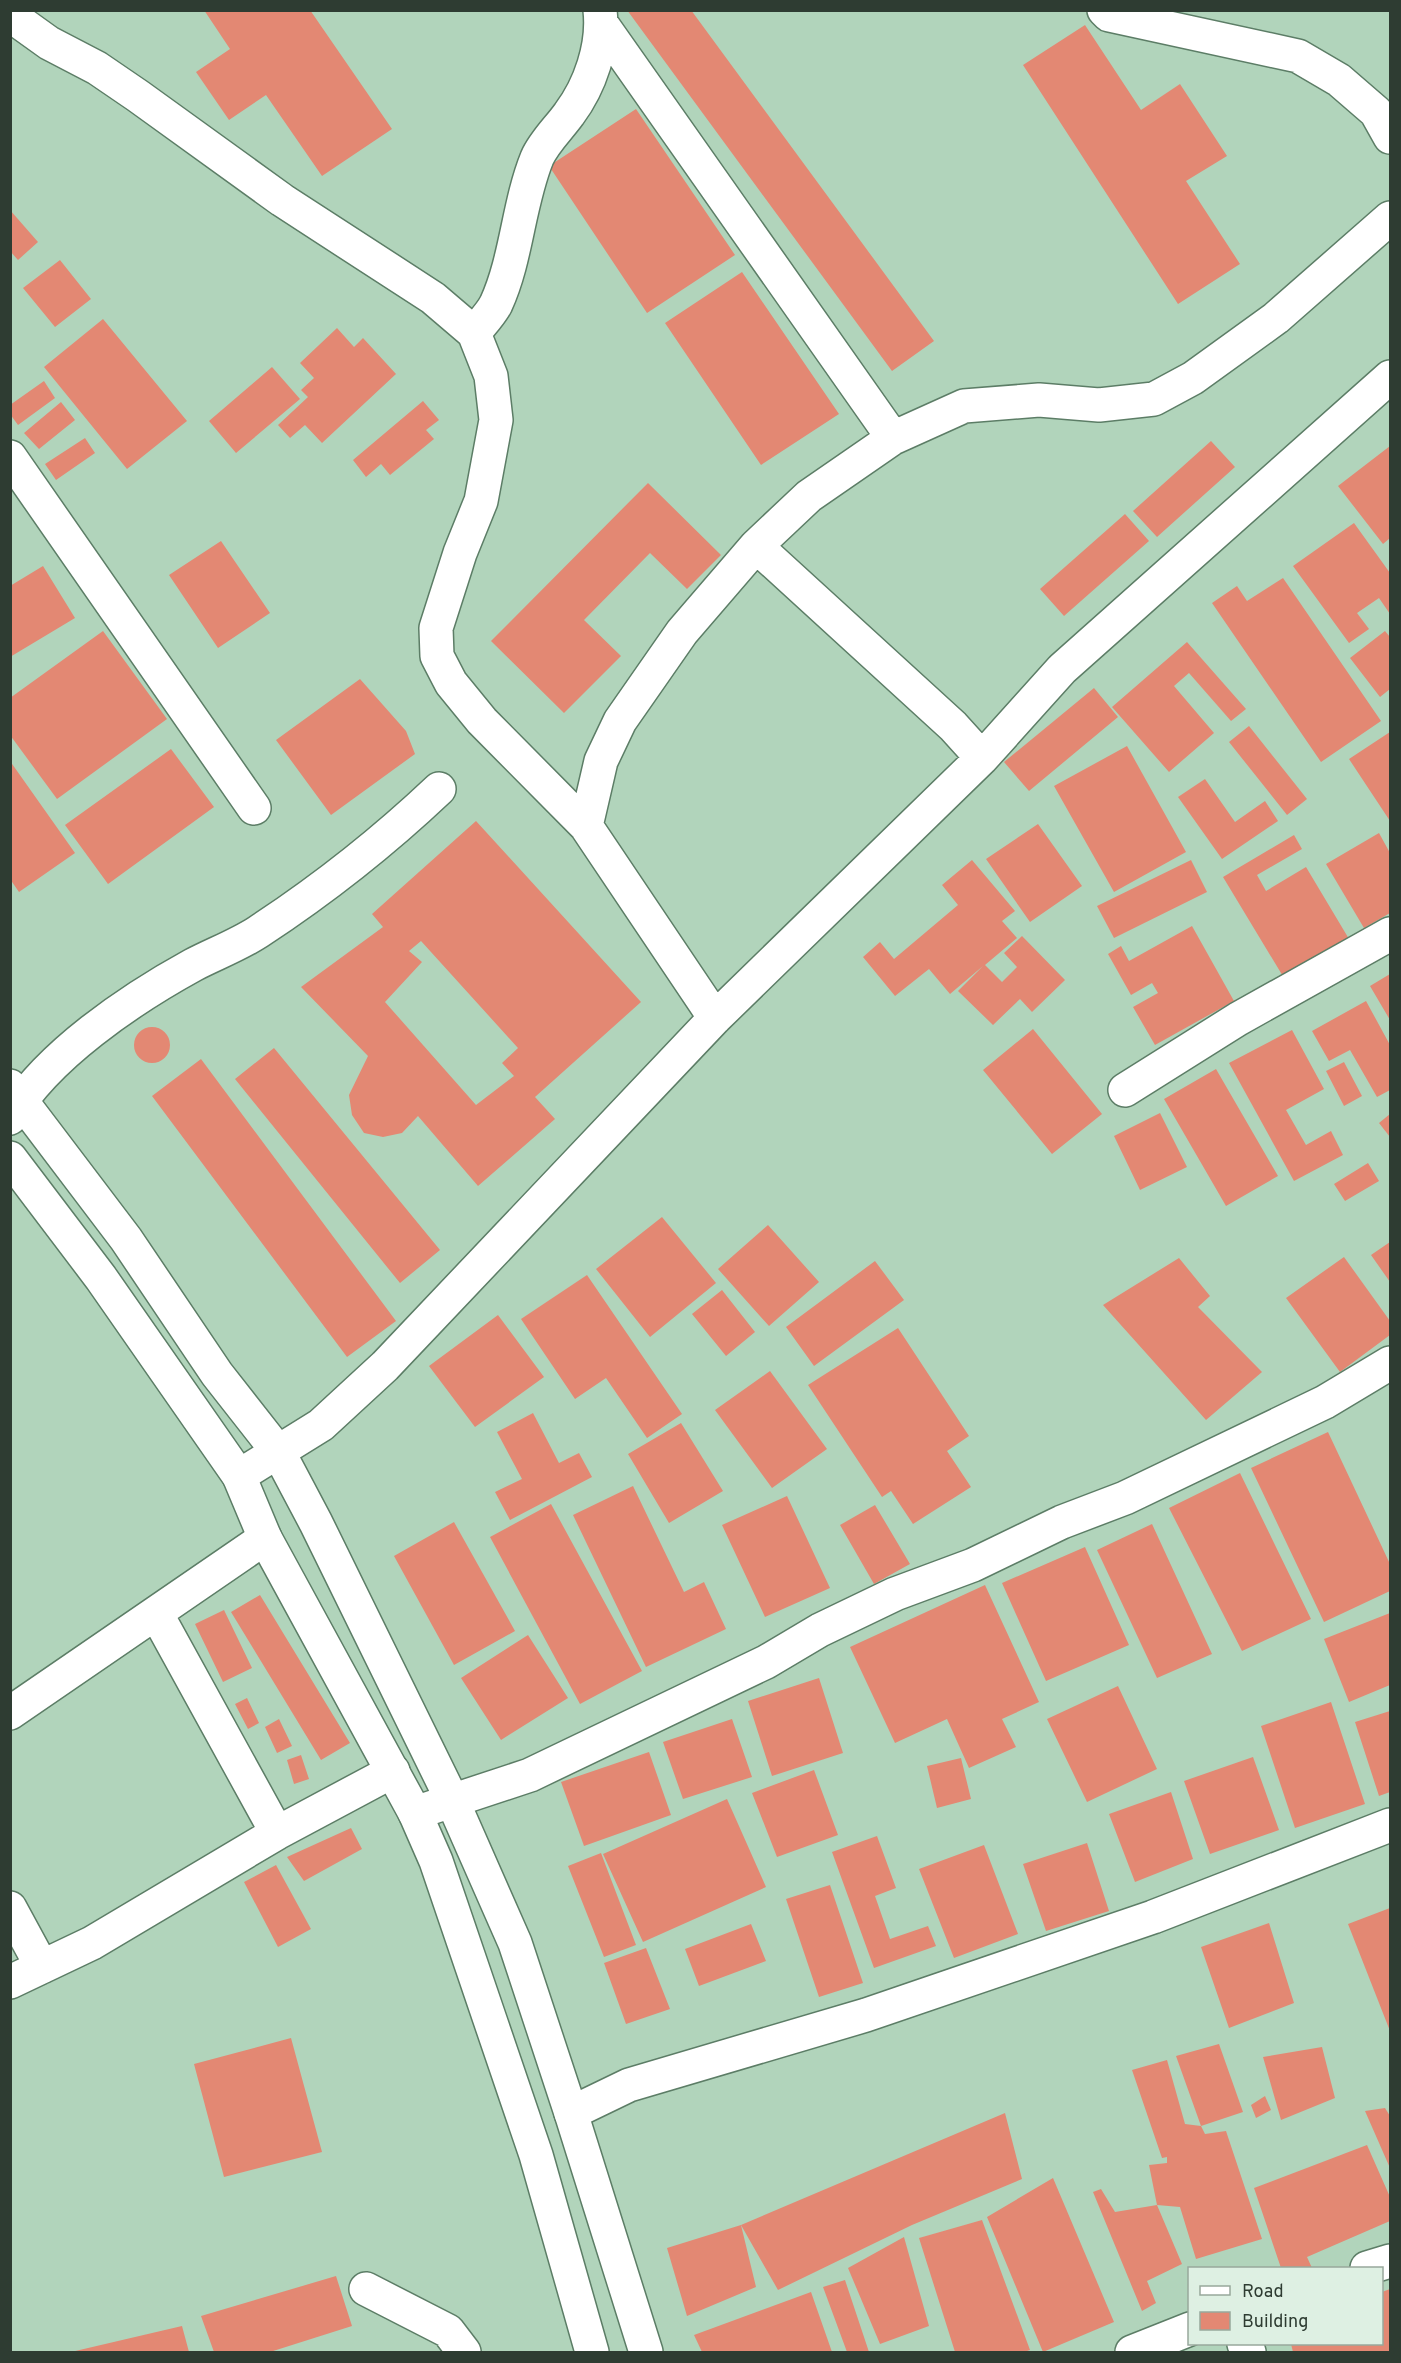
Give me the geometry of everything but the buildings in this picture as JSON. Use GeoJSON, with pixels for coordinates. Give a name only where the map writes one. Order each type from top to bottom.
{"type":"FeatureCollection","features":[{"type":"Feature","properties":{"kind":"street"},"geometry":{"type":"LineString","coordinates":[[1104,10],[1109,15],[1298,56],[1339,80],[1376,112],[1390,137]]}},
{"type":"Feature","properties":{"kind":"street"},"geometry":{"type":"LineString","coordinates":[[10,15],[49,43],[97,68],[282,200],[433,298],[474,333],[491,376],[496,420],[481,501],[460,553],[436,628],[437,656],[452,683],[482,721],[586,826],[715,1018]]}},
{"type":"Feature","properties":{"kind":"street"},"geometry":{"type":"LineString","coordinates":[[474,333],[495,305],[512,259],[528,183],[538,155],[572,111],[591,78],[601,17]]}},
{"type":"Feature","properties":{"kind":"street"},"geometry":{"type":"LineString","coordinates":[[601,17],[892,438]]}},
{"type":"Feature","properties":{"kind":"street"},"geometry":{"type":"LineString","coordinates":[[586,826],[601,761],[620,721],[682,632],[756,546],[809,496],[892,438],[964,406],[1039,400],[1099,405],[1154,399],[1193,378],[1276,318],[1390,218]]}},
{"type":"Feature","properties":{"kind":"street"},"geometry":{"type":"LineString","coordinates":[[239,1476],[321,1425],[385,1366],[715,1018],[982,758],[1062,669],[1390,377]]}},
{"type":"Feature","properties":{"kind":"street"},"geometry":{"type":"LineString","coordinates":[[10,457],[254,808]]}},
{"type":"Feature","properties":{"kind":"street"},"geometry":{"type":"LineString","coordinates":[[756,546],[953,726],[982,758]]}},
{"type":"Feature","properties":{"kind":"street"},"geometry":{"type":"LineString","coordinates":[[440,789],[348,869],[256,934],[146,993],[82,1038],[14,1102],[126,1239],[217,1374],[279,1453],[452,1800],[515,1943],[572,2113],[646,2352]]}},
{"type":"Feature","properties":{"kind":"street"},"geometry":{"type":"LineString","coordinates":[[1125,1090],[1238,1020],[1390,934]]}},
{"type":"Feature","properties":{"kind":"street"},"geometry":{"type":"LineString","coordinates":[[10,1158],[101,1278],[239,1476],[265,1538],[415,1813],[436,1861],[536,2155],[592,2352]]}},
{"type":"Feature","properties":{"kind":"street"},"geometry":{"type":"LineString","coordinates":[[415,1813],[530,1775],[766,1662],[820,1630],[895,1594],[973,1565],[1062,1522],[1125,1498],[1325,1402],[1390,1363]]}},
{"type":"Feature","properties":{"kind":"street"},"geometry":{"type":"LineString","coordinates":[[10,1713],[265,1538]]}},
{"type":"Feature","properties":{"kind":"street"},"geometry":{"type":"LineString","coordinates":[[156,1613],[277,1833]]}},
{"type":"Feature","properties":{"kind":"street"},"geometry":{"type":"LineString","coordinates":[[10,1982],[92,1943],[277,1833],[393,1771]]}},
{"type":"Feature","properties":{"kind":"street"},"geometry":{"type":"LineString","coordinates":[[572,2113],[629,2085],[867,2015],[1153,1917],[1390,1825]]}},
{"type":"Feature","properties":{"kind":"street"},"geometry":{"type":"LineString","coordinates":[[10,1908],[42,1967]]}},
{"type":"Feature","properties":{"kind":"street"},"geometry":{"type":"LineString","coordinates":[[1370,2267],[1390,2261]]}},
{"type":"Feature","properties":{"kind":"street"},"geometry":{"type":"LineString","coordinates":[[366,2289],[448,2331],[464,2352]]}},
{"type":"Feature","properties":{"kind":"street"},"geometry":{"type":"LineString","coordinates":[[1132,2352],[1188,2330]]}}]}
